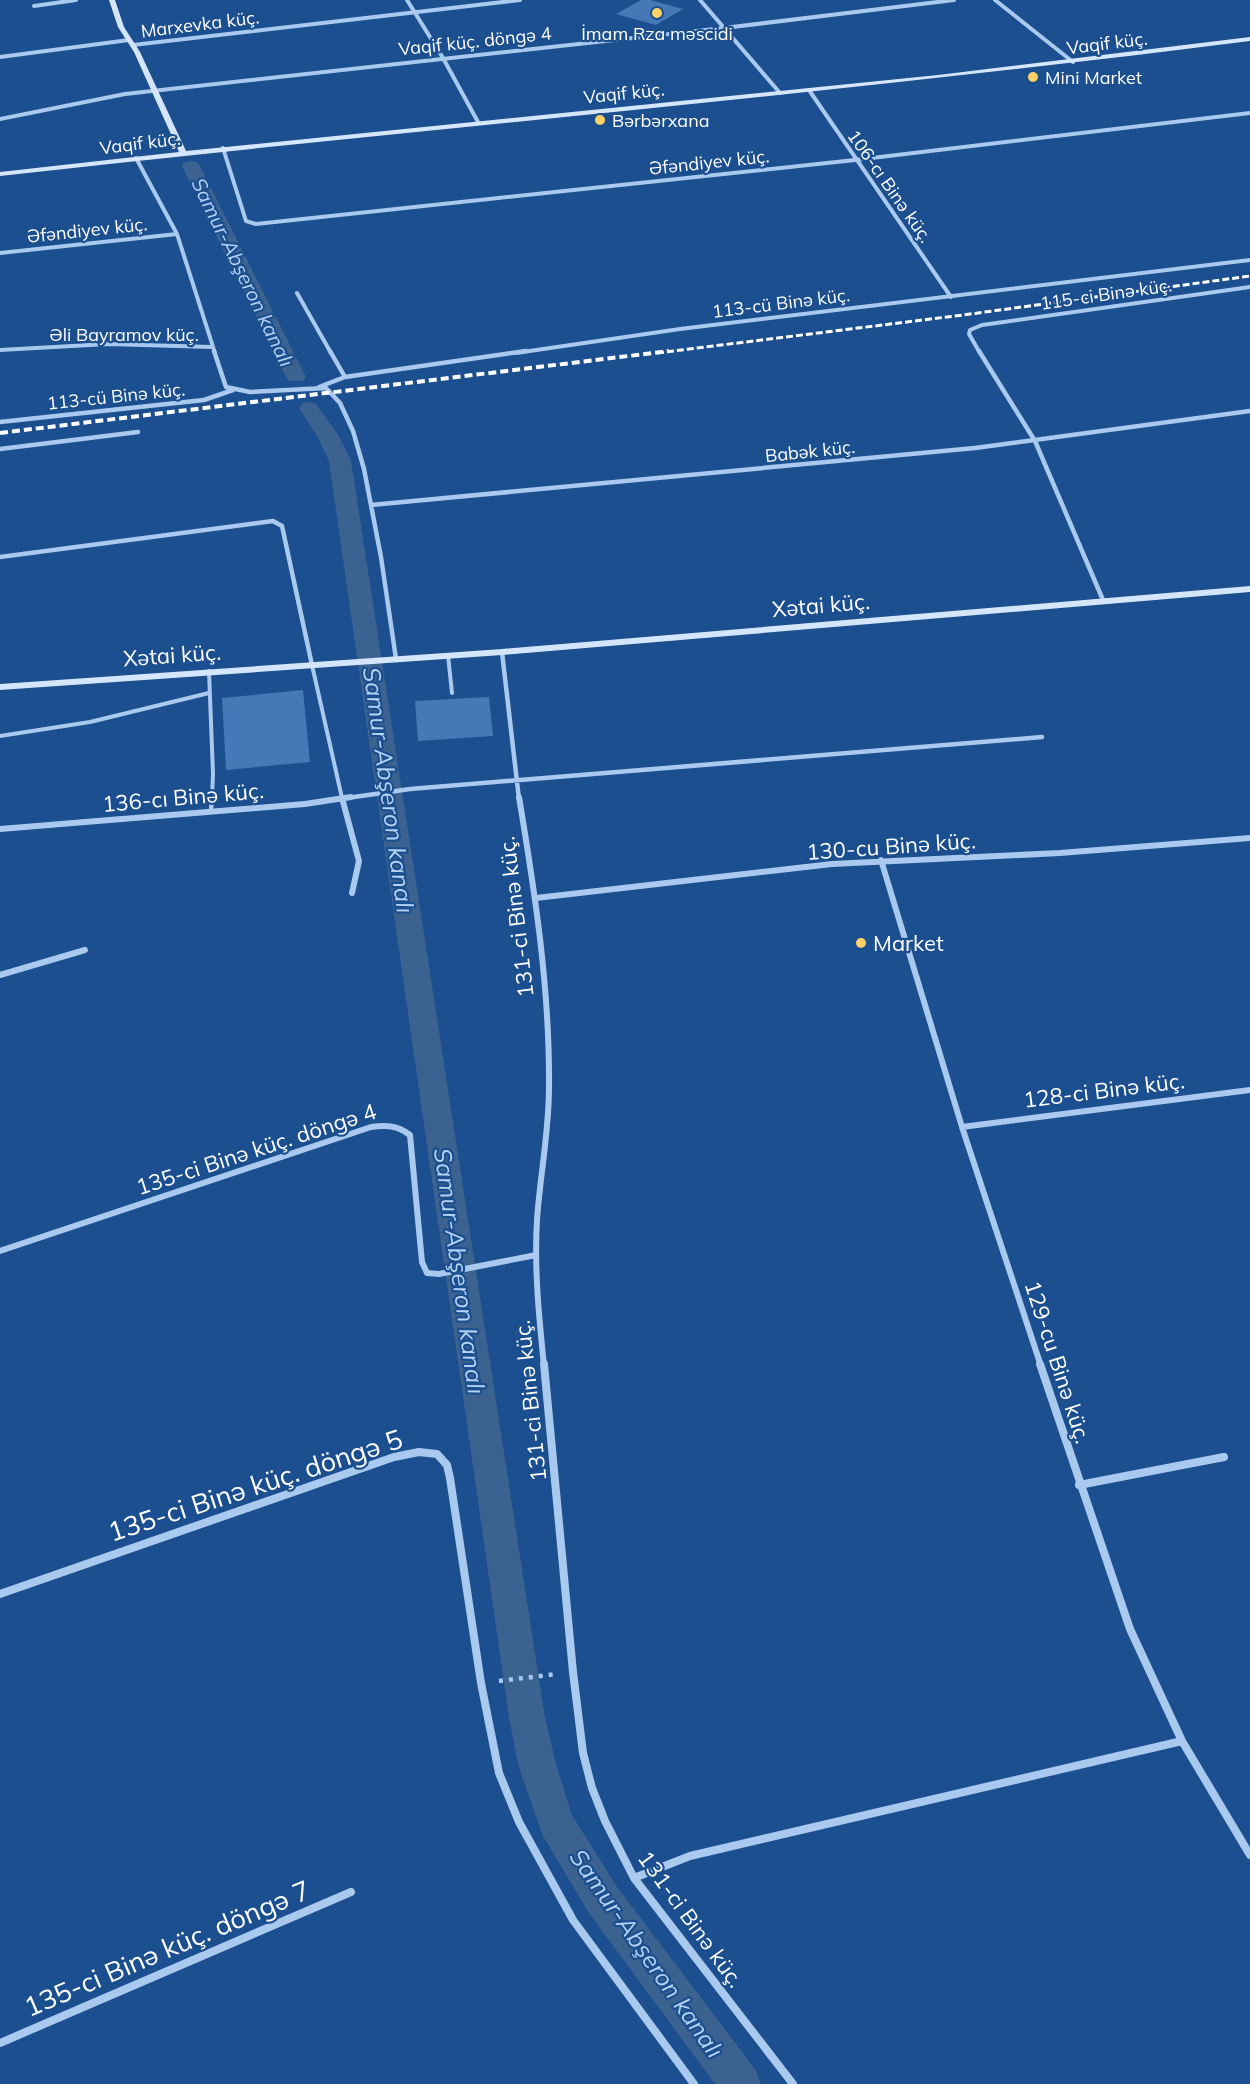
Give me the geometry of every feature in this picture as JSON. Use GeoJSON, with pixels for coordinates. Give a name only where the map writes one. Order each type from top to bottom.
{"type":"FeatureCollection","features":[{"type":"Feature","properties":{"kind":"street"},"geometry":{"type":"LineString","coordinates":[[34,6],[76,0]]}},
{"type":"Feature","properties":{"kind":"street"},"geometry":{"type":"LineString","coordinates":[[112,0],[121,27],[155,91],[183,152]]}},
{"type":"Feature","properties":{"kind":"street"},"geometry":{"type":"LineString","coordinates":[[407,0],[443,58],[478,122]]}},
{"type":"Feature","properties":{"kind":"street","name":"Marxevka küç."},"geometry":{"type":"LineString","coordinates":[[0,57],[520,0]]}},
{"type":"Feature","properties":{"kind":"street"},"geometry":{"type":"LineString","coordinates":[[700,0],[780,93]]}},
{"type":"Feature","properties":{"kind":"street","name":"Vaqif küç. döngə 4"},"geometry":{"type":"LineString","coordinates":[[0,119],[125,94],[724,28],[954,0]]}},
{"type":"Feature","properties":{"kind":"street"},"geometry":{"type":"LineString","coordinates":[[995,0],[1073,62]]}},
{"type":"Feature","properties":{"kind":"street","name":"Vaqif küç."},"geometry":{"type":"LineString","coordinates":[[0,174],[183,152],[1073,62],[1250,39]]}},
{"type":"Feature","properties":{"kind":"street","name":"106-cı Binə küç."},"geometry":{"type":"LineString","coordinates":[[809,90],[951,297]]}},
{"type":"Feature","properties":{"kind":"street","name":"Əfəndiyev küç."},"geometry":{"type":"LineString","coordinates":[[223,148],[246,220],[256,224],[855,160],[1250,113]]}},
{"type":"Feature","properties":{"kind":"street"},"geometry":{"type":"LineString","coordinates":[[136,158],[177,234],[222,380],[226,387],[233,390]]}},
{"type":"Feature","properties":{"kind":"street","name":"Əfəndiyev küç."},"geometry":{"type":"LineString","coordinates":[[0,253],[177,234]]}},
{"type":"Feature","properties":{"kind":"street","name":"113-cü Binə küç."},"geometry":{"type":"LineString","coordinates":[[0,422],[204,400],[233,390],[253,392],[318,387],[345,377],[590,341],[1250,260]]}},
{"type":"Feature","properties":{"kind":"street","name":"115-ci Binə küç."},"geometry":{"type":"LineString","coordinates":[[1035,441],[969,334],[974,327],[1250,288]]}},
{"type":"Feature","properties":{"kind":"street"},"geometry":{"type":"LineString","coordinates":[[297,293],[345,377]]}},
{"type":"Feature","properties":{"kind":"street","name":"Əli Bayramov küç."},"geometry":{"type":"LineString","coordinates":[[0,350],[108,344],[212,347]]}},
{"type":"Feature","properties":{"kind":"street"},"geometry":{"type":"LineString","coordinates":[[318,387],[334,393],[347,417],[366,473],[396,659]]}},
{"type":"Feature","properties":{"kind":"street","name":"Babək küç."},"geometry":{"type":"LineString","coordinates":[[371,505],[1035,441],[1250,411]]}},
{"type":"Feature","properties":{"kind":"street"},"geometry":{"type":"LineString","coordinates":[[0,449],[138,432]]}},
{"type":"Feature","properties":{"kind":"street"},"geometry":{"type":"LineString","coordinates":[[1035,441],[1104,600]]}},
{"type":"Feature","properties":{"kind":"street"},"geometry":{"type":"LineString","coordinates":[[0,557],[273,521],[282,526],[312,665]]}},
{"type":"Feature","properties":{"kind":"street","name":"Xətai küç."},"geometry":{"type":"LineString","coordinates":[[0,687],[502,652],[1104,600],[1250,590]]}},
{"type":"Feature","properties":{"kind":"street","name":"131-ci Binə küç."},"geometry":{"type":"LineString","coordinates":[[502,652],[516,780],[536,897],[549,1088],[547,1133],[537,1221],[537,1297],[573,1672],[583,1753],[592,1788],[605,1821],[634,1878],[793,2084]]}},
{"type":"Feature","properties":{"kind":"street","name":"136-cı Binə küç."},"geometry":{"type":"LineString","coordinates":[[0,829],[305,804],[410,789],[1042,737]]}},
{"type":"Feature","properties":{"kind":"street"},"geometry":{"type":"LineString","coordinates":[[342,798],[359,861],[352,893]]}},
{"type":"Feature","properties":{"kind":"street","name":"130-cu Binə küç."},"geometry":{"type":"LineString","coordinates":[[536,897],[881,860],[1060,853],[1250,838]]}},
{"type":"Feature","properties":{"kind":"street","name":"129-cu Binə küç."},"geometry":{"type":"LineString","coordinates":[[881,860],[962,1127],[1079,1485],[1130,1629],[1182,1741],[1250,1855]]}},
{"type":"Feature","properties":{"kind":"street"},"geometry":{"type":"LineString","coordinates":[[0,975],[85,950]]}},
{"type":"Feature","properties":{"kind":"street","name":"128-ci Binə küç."},"geometry":{"type":"LineString","coordinates":[[962,1127],[1250,1090]]}},
{"type":"Feature","properties":{"kind":"street","name":"135-ci Binə küç. döngə 4"},"geometry":{"type":"LineString","coordinates":[[0,1251],[371,1127],[388,1125],[401,1127],[410,1135],[422,1262],[427,1273],[439,1274],[537,1255]]}},
{"type":"Feature","properties":{"kind":"street","name":"135-ci Binə küç. döngə 5"},"geometry":{"type":"LineString","coordinates":[[0,1594],[394,1457],[418,1452],[437,1454],[447,1465],[450,1478],[481,1683]]}},
{"type":"Feature","properties":{"kind":"street"},"geometry":{"type":"LineString","coordinates":[[1079,1485],[1224,1457]]}},
{"type":"Feature","properties":{"kind":"street"},"geometry":{"type":"LineString","coordinates":[[481,1683],[499,1773],[519,1822],[573,1920],[694,2084]]}},
{"type":"Feature","properties":{"kind":"street"},"geometry":{"type":"LineString","coordinates":[[634,1878],[690,1856],[1182,1741]]}},
{"type":"Feature","properties":{"kind":"street","name":"135-ci Binə küç. döngə 7"},"geometry":{"type":"LineString","coordinates":[[0,2043],[351,1892]]}},
{"type":"Feature","properties":{"kind":"lane"},"geometry":{"type":"LineString","coordinates":[[448,655],[452,693]]}},
{"type":"Feature","properties":{"kind":"lane"},"geometry":{"type":"LineString","coordinates":[[312,665],[342,798]]}},
{"type":"Feature","properties":{"kind":"lane"},"geometry":{"type":"LineString","coordinates":[[209,671],[213,774],[211,811]]}},
{"type":"Feature","properties":{"kind":"lane"},"geometry":{"type":"LineString","coordinates":[[0,736],[90,722],[209,693]]}},
{"type":"Feature","properties":{"kind":"path"},"geometry":{"type":"LineString","coordinates":[[481,1683],[573,1672]]}},
{"type":"Feature","properties":{"kind":"building"},"geometry":{"type":"Polygon","coordinates":[[[641,0],[650,0],[683,9],[656,25],[616,14],[641,0]]]}},
{"type":"Feature","properties":{"kind":"building"},"geometry":{"type":"Polygon","coordinates":[[[303,690],[310,762],[226,770],[222,698],[303,690]]]}},
{"type":"Feature","properties":{"kind":"building"},"geometry":{"type":"Polygon","coordinates":[[[489,697],[493,736],[418,741],[415,701],[489,697]]]}},
{"type":"Feature","properties":{"kind":"waterway","name":"Samur-Abşeron kanalı"},"geometry":{"type":"LineString","coordinates":[[191,166],[296,377]]}},
{"type":"Feature","properties":{"kind":"waterway","name":"Samur-Abşeron kanalı"},"geometry":{"type":"LineString","coordinates":[[309,408],[328,436],[340,461],[527,1718],[538,1768],[556,1823],[603,1900],[740,2084]]}},
{"type":"Feature","properties":{"kind":"railway"},"geometry":{"type":"LineString","coordinates":[[657,353],[1250,276]]}},
{"type":"Feature","properties":{"kind":"railway"},"geometry":{"type":"LineString","coordinates":[[0,433],[669,351]]}},
{"type":"Feature","properties":{"kind":"place","name":"İmam Rza məscidi"},"geometry":{"type":"Point","coordinates":[657,13]}},
{"type":"Feature","properties":{"kind":"place","name":"Mini Market"},"geometry":{"type":"Point","coordinates":[1033,77]}},
{"type":"Feature","properties":{"kind":"place","name":"Bərbərxana"},"geometry":{"type":"Point","coordinates":[600,120]}},
{"type":"Feature","properties":{"kind":"place","name":"Market"},"geometry":{"type":"Point","coordinates":[861,943]}}]}
